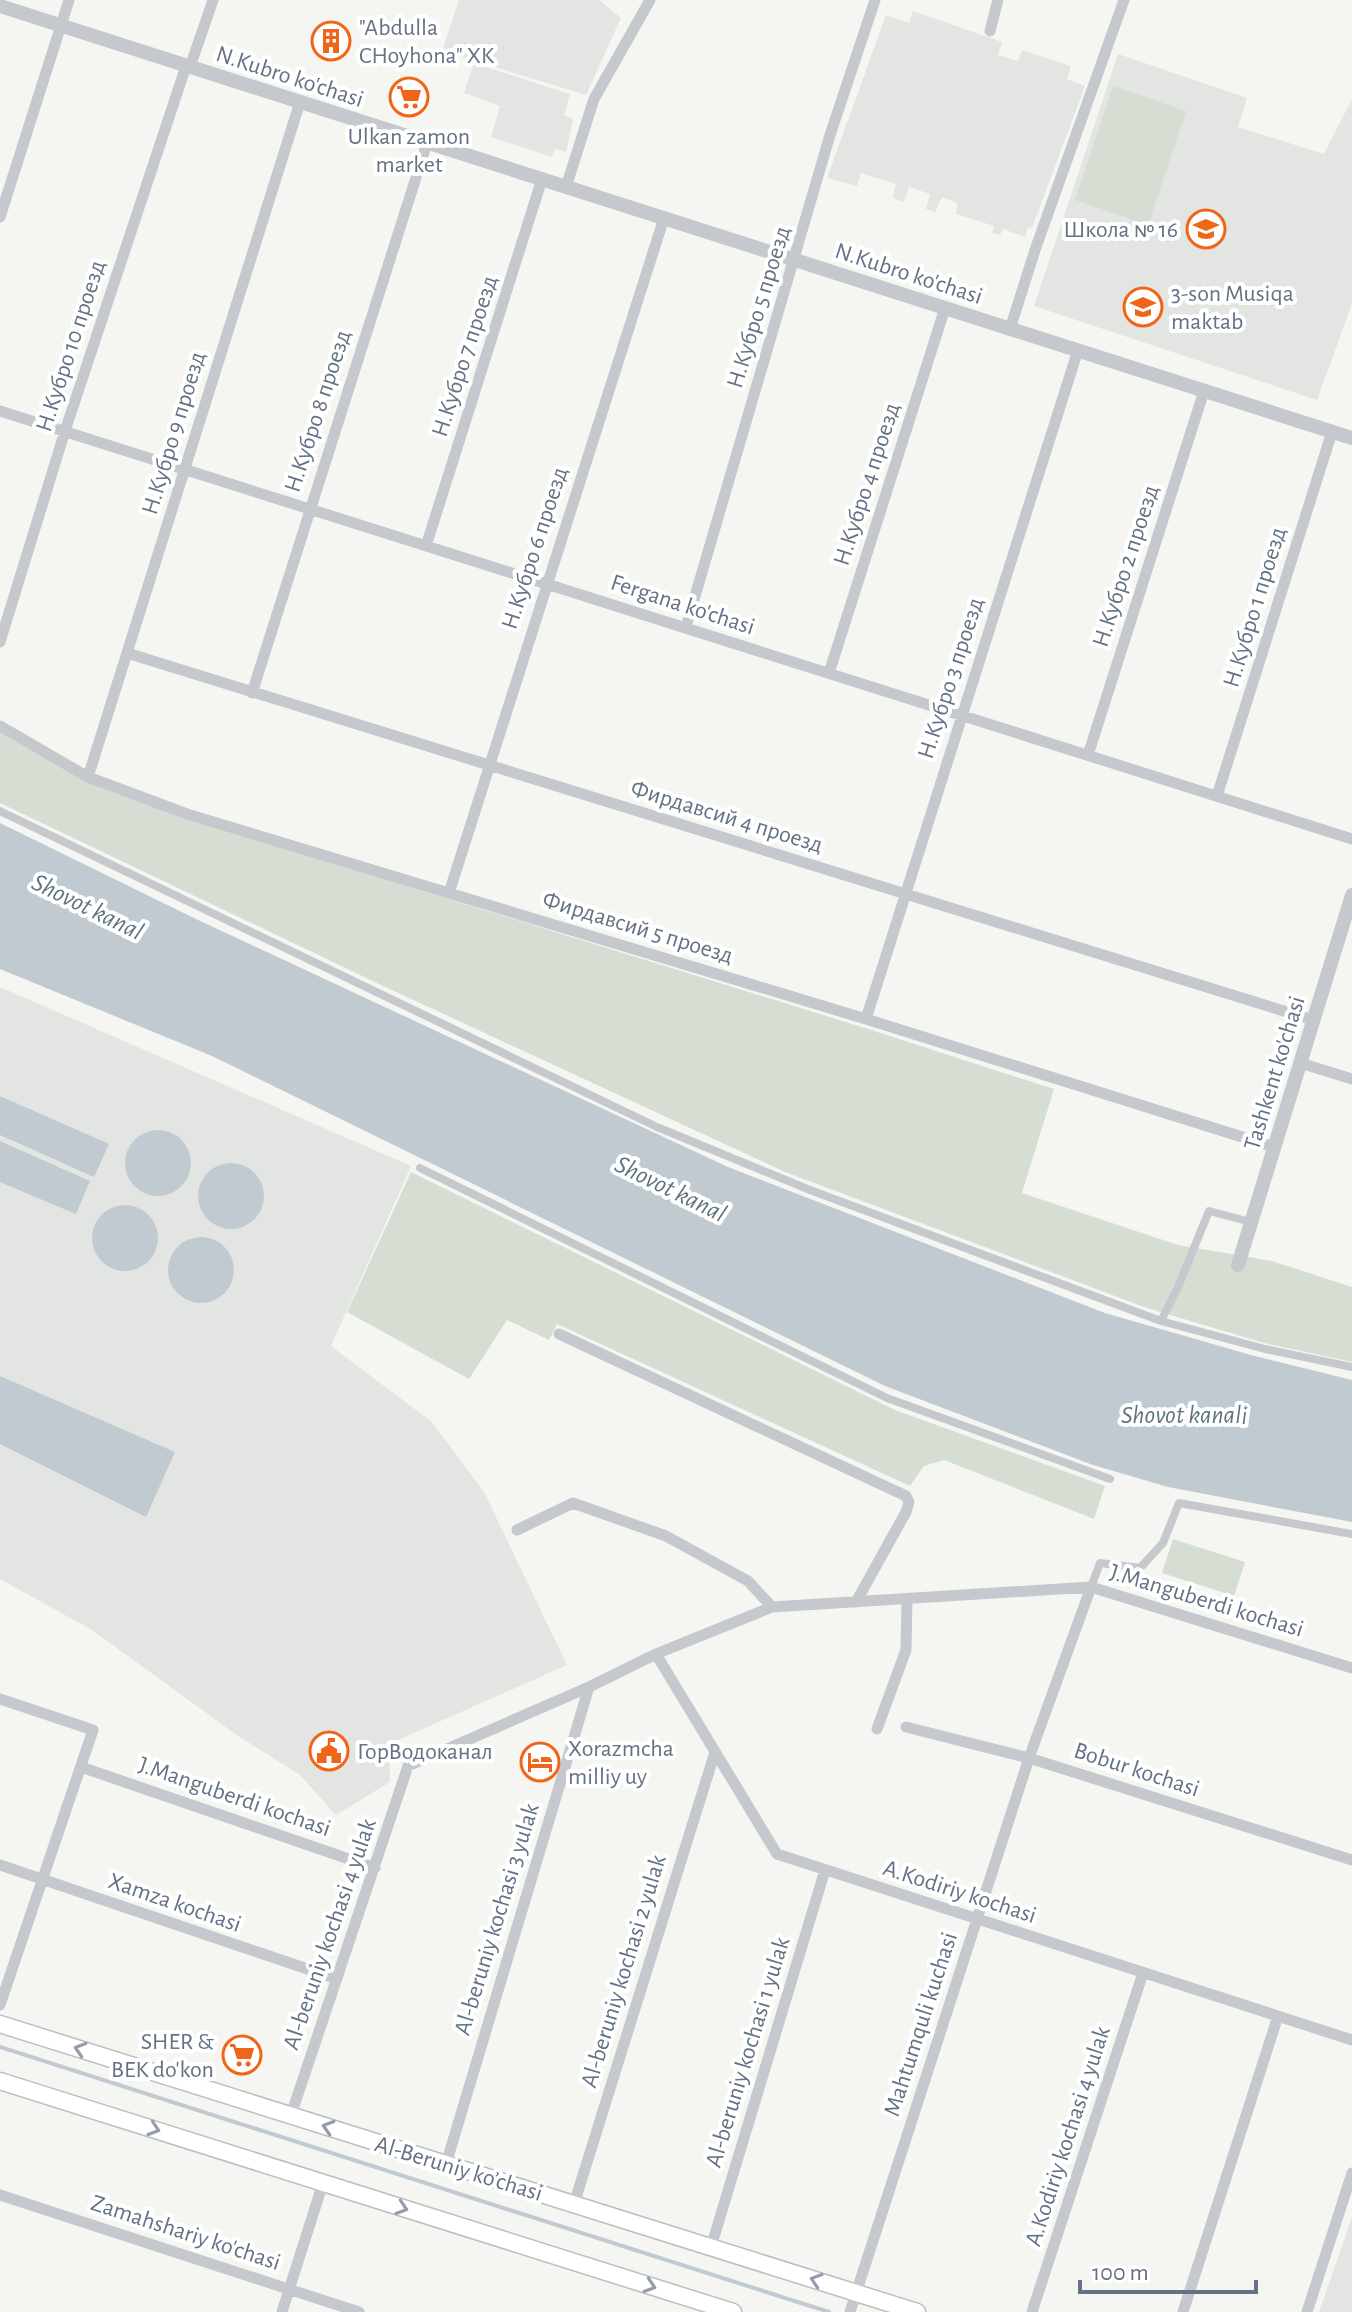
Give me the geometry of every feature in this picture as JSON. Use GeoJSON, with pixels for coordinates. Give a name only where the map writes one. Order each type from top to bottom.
{"type":"FeatureCollection","features":[{"type":"Feature","properties":{"kind":"main road","name":"Al-Beruniy ko’chasi"},"geometry":{"type":"LineString","coordinates":[[0,2024],[917,2312]]}},
{"type":"Feature","properties":{"kind":"main road"},"geometry":{"type":"LineString","coordinates":[[0,2081],[733,2312]]}},
{"type":"Feature","properties":{"kind":"street"},"geometry":{"type":"LineString","coordinates":[[0,217],[69,0]]}},
{"type":"Feature","properties":{"kind":"street","name":"Н.Кубро 10 проезд"},"geometry":{"type":"LineString","coordinates":[[0,642],[65,431],[213,0]]}},
{"type":"Feature","properties":{"kind":"street"},"geometry":{"type":"LineString","coordinates":[[566,187],[594,99],[650,0]]}},
{"type":"Feature","properties":{"kind":"street","name":"Н.Кубро 5 проезд"},"geometry":{"type":"LineString","coordinates":[[686,627],[830,135],[875,0]]}},
{"type":"Feature","properties":{"kind":"street"},"geometry":{"type":"LineString","coordinates":[[990,31],[998,0]]}},
{"type":"Feature","properties":{"kind":"street","name":"N.Kubro ko'chasi"},"geometry":{"type":"LineString","coordinates":[[1010,329],[1124,0]]}},
{"type":"Feature","properties":{"kind":"street","name":"N.Kubro ko'chasi"},"geometry":{"type":"LineString","coordinates":[[0,6],[1352,438]]}},
{"type":"Feature","properties":{"kind":"street","name":"Н.Кубро 9 проезд"},"geometry":{"type":"LineString","coordinates":[[88,777],[300,102]]}},
{"type":"Feature","properties":{"kind":"street","name":"Н.Кубро 8 проезд"},"geometry":{"type":"LineString","coordinates":[[252,693],[427,143]]}},
{"type":"Feature","properties":{"kind":"street","name":"Н.Кубро 7 проезд"},"geometry":{"type":"LineString","coordinates":[[426,546],[542,179]]}},
{"type":"Feature","properties":{"kind":"street","name":"Н.Кубро 6 проезд"},"geometry":{"type":"LineString","coordinates":[[449,893],[664,218]]}},
{"type":"Feature","properties":{"kind":"street","name":"Н.Кубро 4 проезд"},"geometry":{"type":"LineString","coordinates":[[829,673],[945,308]]}},
{"type":"Feature","properties":{"kind":"street","name":"Н.Кубро 3 проезд"},"geometry":{"type":"LineString","coordinates":[[866,1019],[1078,350]]}},
{"type":"Feature","properties":{"kind":"street","name":"Н.Кубро 2 проезд"},"geometry":{"type":"LineString","coordinates":[[1088,755],[1204,391]]}},
{"type":"Feature","properties":{"kind":"street","name":"Fergana ko'chasi"},"geometry":{"type":"LineString","coordinates":[[0,411],[1352,839]]}},
{"type":"Feature","properties":{"kind":"street","name":"Н.Кубро 1 проезд"},"geometry":{"type":"LineString","coordinates":[[1217,796],[1332,432]]}},
{"type":"Feature","properties":{"kind":"street","name":"Фирдавсий 4 проезд"},"geometry":{"type":"LineString","coordinates":[[127,653],[1313,1020]]}},
{"type":"Feature","properties":{"kind":"street","name":"Фирдавсий 5 проезд"},"geometry":{"type":"LineString","coordinates":[[0,726],[88,777],[187,814],[866,1019],[1274,1147]]}},
{"type":"Feature","properties":{"kind":"street"},"geometry":{"type":"LineString","coordinates":[[0,811],[657,1127],[810,1190],[1161,1321],[1265,1349],[1352,1367]]}},
{"type":"Feature","properties":{"kind":"street","name":"Tashkent ko'chasi"},"geometry":{"type":"LineString","coordinates":[[1238,1265],[1352,895]]}},
{"type":"Feature","properties":{"kind":"street"},"geometry":{"type":"LineString","coordinates":[[1300,1063],[1352,1079]]}},
{"type":"Feature","properties":{"kind":"street"},"geometry":{"type":"LineString","coordinates":[[420,1168],[887,1398],[1110,1479]]}},
{"type":"Feature","properties":{"kind":"street"},"geometry":{"type":"LineString","coordinates":[[1161,1321],[1209,1211],[1251,1222]]}},
{"type":"Feature","properties":{"kind":"street"},"geometry":{"type":"LineString","coordinates":[[559,1334],[906,1496],[909,1502],[906,1512],[856,1602]]}},
{"type":"Feature","properties":{"kind":"street"},"geometry":{"type":"LineString","coordinates":[[517,1530],[573,1503],[666,1536],[748,1581],[772,1607]]}},
{"type":"Feature","properties":{"kind":"street"},"geometry":{"type":"LineString","coordinates":[[1091,1587],[1100,1563],[1140,1568],[1163,1543],[1179,1503],[1352,1534]]}},
{"type":"Feature","properties":{"kind":"street","name":"J.Manguberdi kochasi"},"geometry":{"type":"LineString","coordinates":[[408,1766],[589,1687],[656,1654],[772,1607],[1091,1587],[1352,1668]]}},
{"type":"Feature","properties":{"kind":"street","name":"Mahtumquli kuchasi"},"geometry":{"type":"LineString","coordinates":[[850,2312],[1029,1758],[1091,1587]]}},
{"type":"Feature","properties":{"kind":"street"},"geometry":{"type":"LineString","coordinates":[[877,1729],[906,1650],[907,1599]]}},
{"type":"Feature","properties":{"kind":"street","name":"A.Kodiriy kochasi"},"geometry":{"type":"LineString","coordinates":[[656,1654],[777,1854],[1352,2040]]}},
{"type":"Feature","properties":{"kind":"street","name":"Al-beruniy kochasi 3 yulak"},"geometry":{"type":"LineString","coordinates":[[446,2164],[589,1687]]}},
{"type":"Feature","properties":{"kind":"street"},"geometry":{"type":"LineString","coordinates":[[0,1699],[93,1730],[0,2005]]}},
{"type":"Feature","properties":{"kind":"street","name":"Bobur kochasi"},"geometry":{"type":"LineString","coordinates":[[906,1727],[1029,1758],[1352,1860]]}},
{"type":"Feature","properties":{"kind":"street","name":"Al-beruniy kochasi 2 yulak"},"geometry":{"type":"LineString","coordinates":[[574,2204],[715,1752]]}},
{"type":"Feature","properties":{"kind":"street","name":"Al-beruniy kochasi 4 yulak"},"geometry":{"type":"LineString","coordinates":[[291,2115],[408,1766]]}},
{"type":"Feature","properties":{"kind":"street","name":"J.Manguberdi kochasi"},"geometry":{"type":"LineString","coordinates":[[81,1767],[375,1868]]}},
{"type":"Feature","properties":{"kind":"street","name":"Xamza kochasi"},"geometry":{"type":"LineString","coordinates":[[0,1865],[337,1979]]}},
{"type":"Feature","properties":{"kind":"street","name":"Al-beruniy kochasi 1 yulak"},"geometry":{"type":"LineString","coordinates":[[711,2247],[825,1870]]}},
{"type":"Feature","properties":{"kind":"street","name":"A.Kodiriy kochasi 4 yulak"},"geometry":{"type":"LineString","coordinates":[[1032,2312],[1143,1973]]}},
{"type":"Feature","properties":{"kind":"street"},"geometry":{"type":"LineString","coordinates":[[1183,2312],[1278,2016]]}},
{"type":"Feature","properties":{"kind":"street"},"geometry":{"type":"LineString","coordinates":[[1307,2312],[1352,2173]]}},
{"type":"Feature","properties":{"kind":"street"},"geometry":{"type":"LineString","coordinates":[[282,2312],[323,2183]]}},
{"type":"Feature","properties":{"kind":"street","name":"Zamahshariy ko'chasi"},"geometry":{"type":"LineString","coordinates":[[0,2195],[359,2312]]}},
{"type":"Feature","properties":{"kind":"shaded area"},"geometry":{"type":"Polygon","coordinates":[[[459,0],[599,0],[621,18],[586,95],[442,51],[459,0]]]}},
{"type":"Feature","properties":{"kind":"shaded area"},"geometry":{"type":"Polygon","coordinates":[[[913,11],[1002,42],[998,55],[1018,61],[1022,50],[1071,66],[1067,79],[1085,86],[1032,228],[1028,227],[1025,237],[1003,229],[1000,235],[992,233],[994,226],[956,214],[957,203],[942,197],[935,212],[926,209],[930,194],[909,187],[904,202],[893,198],[896,184],[861,173],[857,186],[827,178],[886,15],[909,23],[913,11]]]}},
{"type":"Feature","properties":{"kind":"shaded area","name":"Школа № 16"},"geometry":{"type":"Polygon","coordinates":[[[1118,54],[1247,98],[1238,127],[1324,154],[1352,99],[1352,304],[1317,400],[1034,306],[1118,54]]]}},
{"type":"Feature","properties":{"kind":"shaded area"},"geometry":{"type":"Polygon","coordinates":[[[474,63],[570,94],[564,115],[573,119],[566,152],[555,149],[552,157],[491,137],[500,106],[464,93],[474,63]]]}},
{"type":"Feature","properties":{"kind":"shaded area"},"geometry":{"type":"Polygon","coordinates":[[[1113,86],[1186,111],[1148,225],[1075,200],[1113,86]]]}},
{"type":"Feature","properties":{"kind":"shaded area"},"geometry":{"type":"Polygon","coordinates":[[[0,729],[168,812],[1054,1089],[1022,1193],[1178,1245],[1272,1261],[1352,1287],[1352,1362],[1264,1343],[1147,1308],[785,1172],[381,985],[0,803],[0,729]]]}},
{"type":"Feature","properties":{"kind":"shaded area"},"geometry":{"type":"Polygon","coordinates":[[[0,987],[411,1166],[331,1346],[432,1422],[484,1492],[567,1665],[389,1744],[390,1782],[336,1815],[299,1774],[238,1736],[92,1630],[0,1579],[0,987]]]}},
{"type":"Feature","properties":{"kind":"shaded area"},"geometry":{"type":"Polygon","coordinates":[[[411,1172],[895,1410],[1105,1486],[1094,1519],[944,1460],[924,1466],[910,1486],[557,1324],[549,1340],[507,1320],[469,1379],[347,1312],[411,1172]]]}},
{"type":"Feature","properties":{"kind":"shaded area"},"geometry":{"type":"Polygon","coordinates":[[[1173,1539],[1245,1562],[1234,1596],[1162,1573],[1173,1539]]]}},
{"type":"Feature","properties":{"kind":"shaded area"},"geometry":{"type":"Polygon","coordinates":[[[1352,2217],[1352,2312],[1319,2312],[1352,2217]]]}},
{"type":"Feature","properties":{"kind":"water","name":"Shovot kanali"},"geometry":{"type":"Polygon","coordinates":[[[0,823],[196,919],[728,1167],[1105,1313],[1352,1380],[1352,1522],[1168,1487],[1093,1465],[885,1386],[212,1056],[0,969],[0,823]]]}},
{"type":"Feature","properties":{"kind":"water"},"geometry":{"type":"Polygon","coordinates":[[[0,1096],[109,1144],[94,1177],[0,1135],[0,1096]]]}},
{"type":"Feature","properties":{"kind":"water"},"geometry":{"type":"Polygon","coordinates":[[[164,1130],[182,1139],[189,1150],[189,1176],[182,1187],[171,1194],[152,1196],[134,1187],[127,1176],[125,1157],[134,1139],[145,1132],[164,1130]]]}},
{"type":"Feature","properties":{"kind":"water"},"geometry":{"type":"Polygon","coordinates":[[[0,1141],[90,1181],[76,1214],[0,1182],[0,1141]]]}},
{"type":"Feature","properties":{"kind":"water"},"geometry":{"type":"Polygon","coordinates":[[[224,1163],[238,1163],[250,1168],[259,1177],[264,1196],[262,1209],[255,1220],[238,1229],[224,1229],[212,1224],[203,1215],[198,1203],[198,1189],[203,1177],[212,1168],[224,1163]]]}},
{"type":"Feature","properties":{"kind":"water"},"geometry":{"type":"Polygon","coordinates":[[[131,1205],[149,1214],[156,1225],[156,1251],[149,1262],[138,1269],[119,1271],[106,1266],[97,1257],[92,1232],[97,1219],[106,1210],[131,1205]]]}},
{"type":"Feature","properties":{"kind":"water"},"geometry":{"type":"Polygon","coordinates":[[[207,1237],[225,1246],[232,1257],[232,1283],[225,1294],[214,1301],[195,1303],[182,1298],[173,1289],[168,1264],[173,1251],[182,1242],[207,1237]]]}},
{"type":"Feature","properties":{"kind":"water"},"geometry":{"type":"Polygon","coordinates":[[[0,1376],[175,1452],[146,1517],[0,1444],[0,1376]]]}},
{"type":"Feature","properties":{"kind":"waterway"},"geometry":{"type":"LineString","coordinates":[[0,2047],[829,2312]]}},
{"type":"Feature","properties":{"kind":"place","name":"\"Abdulla CHoyhona\" XK"},"geometry":{"type":"Point","coordinates":[331,41]}},
{"type":"Feature","properties":{"kind":"place","name":"Ulkan zamon market"},"geometry":{"type":"Point","coordinates":[409,97]}},
{"type":"Feature","properties":{"kind":"place","name":"Школа № 16"},"geometry":{"type":"Point","coordinates":[1206,229]}},
{"type":"Feature","properties":{"kind":"place","name":"3-son Musiqa maktab"},"geometry":{"type":"Point","coordinates":[1143,307]}},
{"type":"Feature","properties":{"kind":"place","name":"ГорВодоканал"},"geometry":{"type":"Point","coordinates":[329,1751]}},
{"type":"Feature","properties":{"kind":"place","name":"Xorazmcha milliy uy"},"geometry":{"type":"Point","coordinates":[540,1762]}},
{"type":"Feature","properties":{"kind":"place","name":"SHER & BEK do'kon"},"geometry":{"type":"Point","coordinates":[242,2055]}},
{"type":"Feature","properties":{"kind":"water label","name":"Shovot kanal"},"geometry":{"type":"Point","coordinates":[88,906]}},
{"type":"Feature","properties":{"kind":"water label","name":"Shovot kanal"},"geometry":{"type":"Point","coordinates":[671,1188]}}]}
